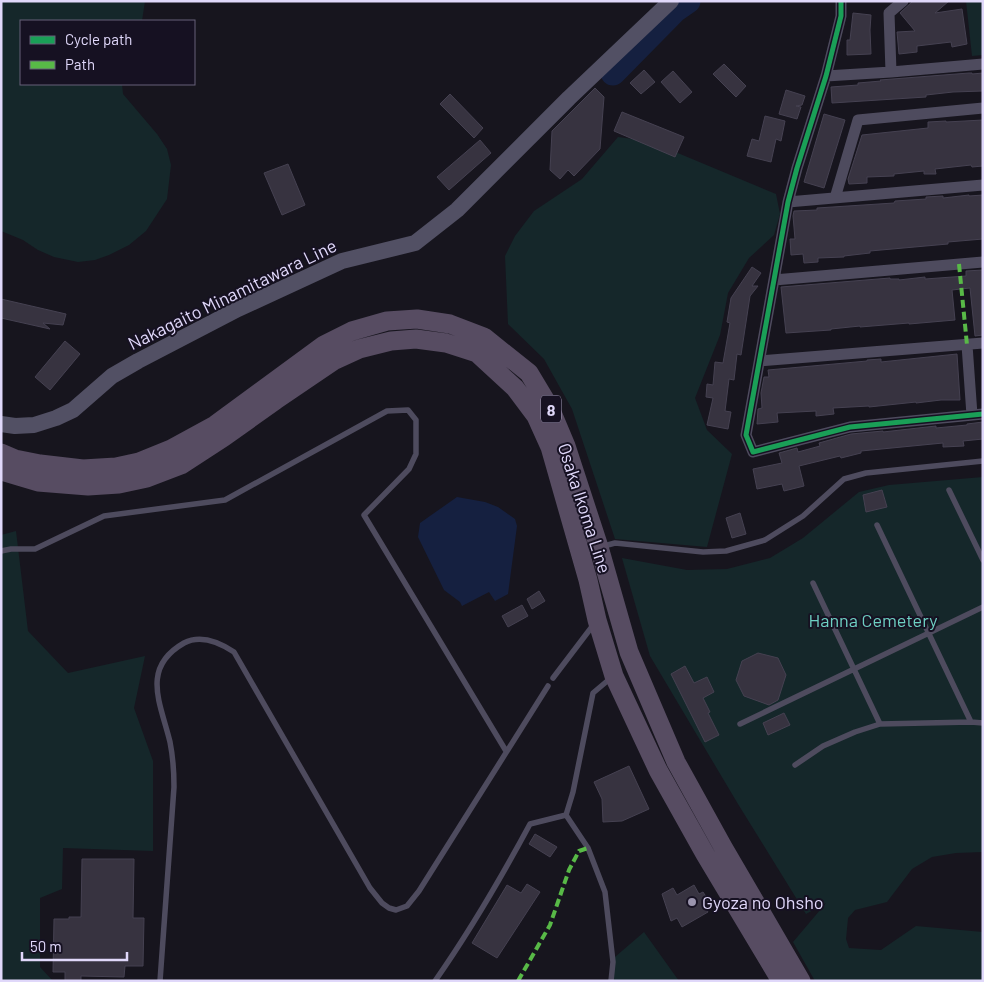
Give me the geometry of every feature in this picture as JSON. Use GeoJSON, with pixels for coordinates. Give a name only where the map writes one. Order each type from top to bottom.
{"type":"FeatureCollection","features":[{"type":"Feature","properties":{"kind":"main road","name":"Nakagaito Minamitawara Line"},"geometry":{"type":"LineString","coordinates":[[1,424],[15,426],[34,424],[56,418],[73,410],[112,376],[238,310],[342,261],[415,243],[458,210],[569,98],[671,1]]}},
{"type":"Feature","properties":{"kind":"main road","name":"Osaka Ikoma Line"},"geometry":{"type":"LineString","coordinates":[[1,453],[14,459],[83,469],[116,467],[140,462],[171,449],[215,425],[324,345],[352,331],[387,321],[417,319],[450,324],[484,337],[529,373],[550,408],[566,446],[599,547],[629,652],[676,762],[801,981]]}},
{"type":"Feature","properties":{"kind":"main road","name":"Osaka Ikoma Line"},"geometry":{"type":"LineString","coordinates":[[1,471],[38,482],[88,486],[119,484],[147,478],[181,466],[335,360],[360,349],[391,341],[416,339],[446,343],[476,353],[515,388],[536,416],[550,447],[614,676],[658,770],[705,854],[781,981]]}},
{"type":"Feature","properties":{"kind":"main road"},"geometry":{"type":"LineString","coordinates":[[588,580],[608,575]]}},
{"type":"Feature","properties":{"kind":"street"},"geometry":{"type":"LineString","coordinates":[[840,1],[840,16],[826,76],[788,202],[746,435],[753,452],[850,427],[978,414],[967,345]]}},
{"type":"Feature","properties":{"kind":"street"},"geometry":{"type":"LineString","coordinates":[[892,72],[890,13],[903,1]]}},
{"type":"Feature","properties":{"kind":"street"},"geometry":{"type":"LineString","coordinates":[[826,76],[983,64]]}},
{"type":"Feature","properties":{"kind":"street"},"geometry":{"type":"LineString","coordinates":[[836,198],[858,120],[983,108]]}},
{"type":"Feature","properties":{"kind":"street"},"geometry":{"type":"LineString","coordinates":[[788,202],[983,185]]}},
{"type":"Feature","properties":{"kind":"street"},"geometry":{"type":"LineString","coordinates":[[774,280],[983,262]]}},
{"type":"Feature","properties":{"kind":"street"},"geometry":{"type":"LineString","coordinates":[[760,361],[983,343]]}},
{"type":"Feature","properties":{"kind":"lane"},"geometry":{"type":"LineString","coordinates":[[1,551],[12,549],[35,550],[104,516],[225,500],[387,411],[408,410],[416,420],[416,454],[409,469],[364,515],[506,751]]}},
{"type":"Feature","properties":{"kind":"lane"},"geometry":{"type":"LineString","coordinates":[[580,552],[615,543],[704,552],[726,551],[765,540],[803,516],[844,479],[866,473],[983,461]]}},
{"type":"Feature","properties":{"kind":"lane"},"geometry":{"type":"LineString","coordinates":[[950,490],[983,560]]}},
{"type":"Feature","properties":{"kind":"lane"},"geometry":{"type":"LineString","coordinates":[[877,525],[971,722]]}},
{"type":"Feature","properties":{"kind":"lane"},"geometry":{"type":"LineString","coordinates":[[813,583],[880,724]]}},
{"type":"Feature","properties":{"kind":"lane"},"geometry":{"type":"LineString","coordinates":[[740,724],[983,607]]}},
{"type":"Feature","properties":{"kind":"lane"},"geometry":{"type":"LineString","coordinates":[[553,678],[597,620]]}},
{"type":"Feature","properties":{"kind":"lane"},"geometry":{"type":"LineString","coordinates":[[160,981],[174,766],[157,680],[165,658],[178,647],[188,641],[206,639],[221,644],[234,652],[370,888],[382,903],[396,910],[407,906],[419,891],[548,686]]}},
{"type":"Feature","properties":{"kind":"lane"},"geometry":{"type":"LineString","coordinates":[[566,816],[573,792],[592,693],[614,676]]}},
{"type":"Feature","properties":{"kind":"lane"},"geometry":{"type":"LineString","coordinates":[[795,765],[823,746],[855,732],[880,724],[983,723]]}},
{"type":"Feature","properties":{"kind":"lane"},"geometry":{"type":"LineString","coordinates":[[435,981],[450,960],[512,858],[530,824],[566,816]]}},
{"type":"Feature","properties":{"kind":"lane"},"geometry":{"type":"LineString","coordinates":[[566,816],[588,848],[605,892],[613,962],[611,981]]}},
{"type":"Feature","properties":{"kind":"green space"},"geometry":{"type":"Polygon","coordinates":[[[1,1],[145,1],[142,20],[20,20],[20,85],[122,85],[123,94],[157,134],[167,149],[171,165],[167,199],[146,231],[129,245],[95,260],[78,262],[54,257],[38,250],[23,240],[1,231],[1,1]]]}},
{"type":"Feature","properties":{"kind":"green space"},"geometry":{"type":"Polygon","coordinates":[[[966,1],[983,1],[983,55],[972,56],[966,1]]]}},
{"type":"Feature","properties":{"kind":"green space"},"geometry":{"type":"Polygon","coordinates":[[[618,137],[649,141],[776,194],[780,214],[774,235],[749,258],[728,293],[720,335],[695,398],[707,430],[732,454],[707,547],[615,539],[572,409],[544,359],[508,324],[505,256],[515,236],[534,211],[582,179],[618,137]]]}},
{"type":"Feature","properties":{"kind":"green space","name":"Hanna Cemetery"},"geometry":{"type":"Polygon","coordinates":[[[983,477],[983,852],[956,853],[932,857],[912,869],[887,902],[855,910],[848,918],[846,939],[849,948],[881,950],[916,926],[983,932],[983,981],[815,981],[793,942],[826,903],[806,914],[650,656],[622,558],[687,570],[727,569],[770,558],[803,538],[859,492],[889,485],[983,477]]]}},
{"type":"Feature","properties":{"kind":"green space"},"geometry":{"type":"Polygon","coordinates":[[[16,531],[28,631],[68,673],[145,656],[134,708],[153,761],[153,851],[63,848],[62,889],[40,898],[40,967],[53,981],[1,981],[1,535],[16,531]]]}},
{"type":"Feature","properties":{"kind":"green space"},"geometry":{"type":"Polygon","coordinates":[[[644,932],[679,981],[608,981],[615,957],[644,932]]]}},
{"type":"Feature","properties":{"kind":"water"},"geometry":{"type":"Polygon","coordinates":[[[457,497],[485,502],[498,507],[515,519],[517,526],[508,594],[495,601],[489,592],[462,606],[460,602],[444,590],[418,537],[420,523],[457,497]]]}},
{"type":"Feature","properties":{"kind":"building"},"geometry":{"type":"Polygon","coordinates":[[[913,1],[949,1],[935,13],[962,9],[967,44],[952,47],[951,42],[917,46],[917,52],[899,54],[897,32],[915,31],[900,13],[913,1]]]}},
{"type":"Feature","properties":{"kind":"building"},"geometry":{"type":"Polygon","coordinates":[[[853,13],[871,15],[871,54],[847,55],[847,40],[850,40],[853,13]]]}},
{"type":"Feature","properties":{"kind":"building"},"geometry":{"type":"Polygon","coordinates":[[[724,64],[746,86],[736,97],[713,74],[724,64]]]}},
{"type":"Feature","properties":{"kind":"building"},"geometry":{"type":"Polygon","coordinates":[[[644,70],[655,82],[641,94],[630,83],[644,70]]]}},
{"type":"Feature","properties":{"kind":"building"},"geometry":{"type":"Polygon","coordinates":[[[673,71],[692,92],[680,103],[661,82],[673,71]]]}},
{"type":"Feature","properties":{"kind":"building"},"geometry":{"type":"Polygon","coordinates":[[[983,73],[983,91],[832,103],[831,87],[858,85],[858,83],[880,80],[983,73]]]}},
{"type":"Feature","properties":{"kind":"building"},"geometry":{"type":"Polygon","coordinates":[[[595,88],[604,97],[600,149],[574,176],[568,170],[560,179],[550,170],[552,131],[595,88]]]}},
{"type":"Feature","properties":{"kind":"building"},"geometry":{"type":"Polygon","coordinates":[[[786,90],[805,96],[802,105],[796,106],[801,107],[797,119],[779,114],[786,90]]]}},
{"type":"Feature","properties":{"kind":"building"},"geometry":{"type":"Polygon","coordinates":[[[450,94],[483,128],[474,138],[440,104],[450,94]]]}},
{"type":"Feature","properties":{"kind":"building"},"geometry":{"type":"Polygon","coordinates":[[[622,112],[684,137],[675,157],[614,131],[622,112]]]}},
{"type":"Feature","properties":{"kind":"building"},"geometry":{"type":"Polygon","coordinates":[[[824,114],[845,120],[824,188],[804,182],[824,114]]]}},
{"type":"Feature","properties":{"kind":"building"},"geometry":{"type":"Polygon","coordinates":[[[765,116],[785,121],[781,141],[776,139],[771,162],[747,156],[752,139],[759,141],[765,116]]]}},
{"type":"Feature","properties":{"kind":"building"},"geometry":{"type":"Polygon","coordinates":[[[983,120],[983,166],[972,167],[971,165],[935,169],[936,174],[924,174],[924,171],[894,174],[894,176],[867,177],[867,183],[849,184],[848,179],[862,135],[928,128],[928,122],[983,120]]]}},
{"type":"Feature","properties":{"kind":"building"},"geometry":{"type":"Polygon","coordinates":[[[480,140],[491,153],[449,190],[437,177],[480,140]]]}},
{"type":"Feature","properties":{"kind":"building"},"geometry":{"type":"Polygon","coordinates":[[[288,164],[305,205],[282,215],[264,173],[288,164]]]}},
{"type":"Feature","properties":{"kind":"building"},"geometry":{"type":"Polygon","coordinates":[[[983,195],[983,239],[870,251],[870,253],[844,257],[818,258],[818,262],[804,263],[803,254],[791,255],[790,239],[795,239],[794,211],[894,203],[895,201],[926,199],[926,197],[943,196],[943,198],[983,195]]]}},
{"type":"Feature","properties":{"kind":"building"},"geometry":{"type":"Polygon","coordinates":[[[752,267],[761,273],[752,286],[758,286],[750,296],[741,355],[737,354],[734,380],[729,379],[725,411],[731,412],[728,429],[707,425],[713,398],[706,397],[707,384],[713,385],[715,362],[723,363],[730,323],[727,322],[731,298],[752,267]]]}},
{"type":"Feature","properties":{"kind":"building"},"geometry":{"type":"Polygon","coordinates":[[[983,270],[983,335],[975,336],[970,288],[952,290],[955,320],[786,333],[781,287],[890,278],[899,280],[966,276],[966,271],[983,270]]]}},
{"type":"Feature","properties":{"kind":"building"},"geometry":{"type":"Polygon","coordinates":[[[1,299],[66,314],[63,325],[43,323],[50,329],[1,318],[1,299]]]}},
{"type":"Feature","properties":{"kind":"building"},"geometry":{"type":"Polygon","coordinates":[[[65,341],[80,354],[50,390],[35,377],[65,341]]]}},
{"type":"Feature","properties":{"kind":"building"},"geometry":{"type":"Polygon","coordinates":[[[957,354],[960,400],[833,408],[834,414],[816,416],[816,411],[777,413],[778,422],[757,424],[758,409],[762,408],[761,393],[764,377],[769,377],[768,370],[867,360],[881,359],[881,362],[957,354]]]}},
{"type":"Feature","properties":{"kind":"building"},"geometry":{"type":"Polygon","coordinates":[[[983,422],[983,439],[963,441],[964,446],[943,447],[943,443],[861,451],[861,453],[841,458],[840,456],[799,466],[804,486],[784,491],[782,484],[757,489],[753,469],[782,463],[779,453],[797,448],[798,452],[820,446],[819,443],[851,434],[936,426],[936,428],[983,422]]]}},
{"type":"Feature","properties":{"kind":"building"},"geometry":{"type":"Polygon","coordinates":[[[882,490],[887,507],[866,512],[863,495],[882,490]]]}},
{"type":"Feature","properties":{"kind":"building"},"geometry":{"type":"Polygon","coordinates":[[[740,513],[746,534],[732,538],[726,518],[740,513]]]}},
{"type":"Feature","properties":{"kind":"building"},"geometry":{"type":"Polygon","coordinates":[[[539,591],[545,601],[532,609],[527,599],[539,591]]]}},
{"type":"Feature","properties":{"kind":"building"},"geometry":{"type":"Polygon","coordinates":[[[522,605],[528,616],[508,627],[502,616],[522,605]]]}},
{"type":"Feature","properties":{"kind":"building"},"geometry":{"type":"Polygon","coordinates":[[[758,653],[778,658],[786,675],[778,700],[769,705],[744,696],[736,680],[742,661],[758,653]]]}},
{"type":"Feature","properties":{"kind":"building"},"geometry":{"type":"Polygon","coordinates":[[[685,666],[694,683],[707,677],[714,692],[703,698],[719,735],[705,742],[671,674],[685,666]]]}},
{"type":"Feature","properties":{"kind":"building"},"geometry":{"type":"Polygon","coordinates":[[[784,713],[790,725],[768,735],[763,723],[784,713]]]}},
{"type":"Feature","properties":{"kind":"building"},"geometry":{"type":"Polygon","coordinates":[[[629,766],[649,809],[622,821],[603,822],[602,799],[594,782],[629,766]]]}},
{"type":"Feature","properties":{"kind":"building"},"geometry":{"type":"Polygon","coordinates":[[[535,834],[557,847],[550,857],[529,844],[535,834]]]}},
{"type":"Feature","properties":{"kind":"building"},"geometry":{"type":"Polygon","coordinates":[[[82,859],[134,859],[133,918],[144,918],[143,966],[125,966],[124,977],[81,976],[81,981],[65,981],[65,972],[53,972],[54,919],[81,917],[82,859]]]}},
{"type":"Feature","properties":{"kind":"building"},"geometry":{"type":"Polygon","coordinates":[[[527,884],[540,892],[497,958],[472,943],[507,885],[521,893],[527,884]]]}},
{"type":"Feature","properties":{"kind":"building"},"geometry":{"type":"Polygon","coordinates":[[[694,885],[699,894],[703,892],[709,901],[703,904],[708,912],[682,927],[677,918],[671,921],[662,894],[673,888],[677,895],[694,885]]]}},
{"type":"Feature","properties":{"kind":"waterway"},"geometry":{"type":"LineString","coordinates":[[613,73],[675,10],[688,1]]}},
{"type":"Feature","properties":{"kind":"marked path"},"geometry":{"type":"LineString","coordinates":[[959,264],[967,345]]}},
{"type":"Feature","properties":{"kind":"marked path"},"geometry":{"type":"LineString","coordinates":[[518,981],[550,925],[569,870],[579,851],[588,848]]}},
{"type":"Feature","properties":{"kind":"cycle path"},"geometry":{"type":"LineString","coordinates":[[841,1],[841,16],[826,76],[788,202],[746,435],[753,452],[850,427],[983,414]]}},
{"type":"Feature","properties":{"kind":"place","name":"Gyoza no Ohsho"},"geometry":{"type":"Point","coordinates":[692,902]}}]}
